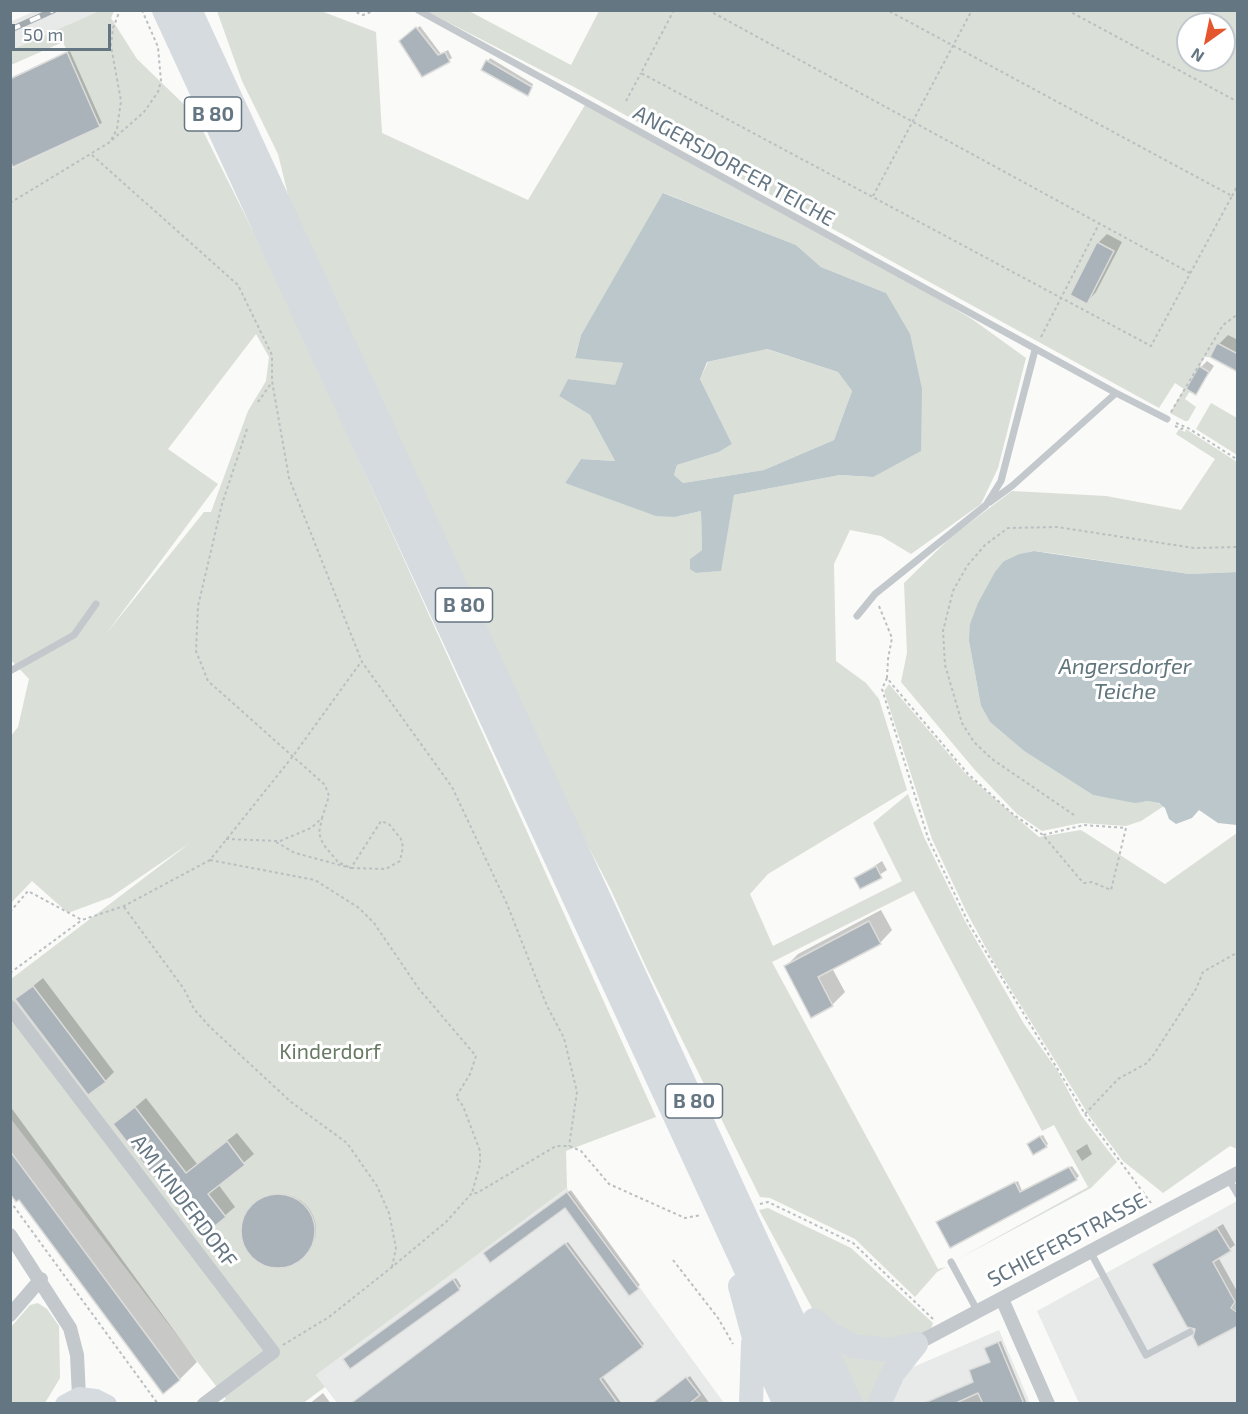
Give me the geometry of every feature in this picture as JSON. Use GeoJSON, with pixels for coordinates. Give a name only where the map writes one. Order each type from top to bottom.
{"type":"FeatureCollection","features":[{"type":"Feature","properties":{"kind":"highway","name":"B 80"},"geometry":{"type":"LineString","coordinates":[[164,10],[710,1208],[808,1404]]}},
{"type":"Feature","properties":{"kind":"highway","name":"B 80"},"geometry":{"type":"LineString","coordinates":[[190,10],[754,1212],[832,1404]]}},
{"type":"Feature","properties":{"kind":"highway"},"geometry":{"type":"LineString","coordinates":[[710,1208],[753,1334],[785,1404]]}},
{"type":"Feature","properties":{"kind":"highway"},"geometry":{"type":"LineString","coordinates":[[754,1212],[808,1314],[851,1404]]}},
{"type":"Feature","properties":{"kind":"highway"},"geometry":{"type":"LineString","coordinates":[[808,1314],[830,1334],[853,1346],[888,1350],[916,1344]]}},
{"type":"Feature","properties":{"kind":"highway"},"geometry":{"type":"LineString","coordinates":[[751,1404],[753,1334]]}},
{"type":"Feature","properties":{"kind":"highway"},"geometry":{"type":"LineString","coordinates":[[879,1404],[893,1373],[916,1344]]}},
{"type":"Feature","properties":{"kind":"street","name":"AM KINDERDORF"},"geometry":{"type":"LineString","coordinates":[[10,1007],[273,1352]]}},
{"type":"Feature","properties":{"kind":"street","name":"SCHIEFERSTRASSE"},"geometry":{"type":"LineString","coordinates":[[916,1344],[1233,1175]]}},
{"type":"Feature","properties":{"kind":"street"},"geometry":{"type":"LineString","coordinates":[[10,1235],[41,1279],[73,1336],[71,1400],[96,1398],[108,1404]]}},
{"type":"Feature","properties":{"kind":"street"},"geometry":{"type":"LineString","coordinates":[[10,1315],[41,1279]]}},
{"type":"Feature","properties":{"kind":"street"},"geometry":{"type":"LineString","coordinates":[[1002,1299],[1048,1404]]}},
{"type":"Feature","properties":{"kind":"street"},"geometry":{"type":"LineString","coordinates":[[204,1404],[273,1352]]}},
{"type":"Feature","properties":{"kind":"lane","name":"ANGERSDORFER TEICHE"},"geometry":{"type":"LineString","coordinates":[[418,10],[1035,350],[1167,419]]}},
{"type":"Feature","properties":{"kind":"lane"},"geometry":{"type":"LineString","coordinates":[[986,505],[1001,481],[1035,350]]}},
{"type":"Feature","properties":{"kind":"lane"},"geometry":{"type":"LineString","coordinates":[[857,616],[873,596],[1012,486],[1116,393]]}},
{"type":"Feature","properties":{"kind":"lane"},"geometry":{"type":"LineString","coordinates":[[10,671],[74,635],[96,604]]}},
{"type":"Feature","properties":{"kind":"lane"},"geometry":{"type":"LineString","coordinates":[[1233,1175],[1238,1195]]}},
{"type":"Feature","properties":{"kind":"lane"},"geometry":{"type":"LineString","coordinates":[[1090,1253],[1146,1354],[1190,1332]]}},
{"type":"Feature","properties":{"kind":"lane"},"geometry":{"type":"LineString","coordinates":[[951,1262],[978,1312]]}},
{"type":"Feature","properties":{"kind":"path"},"geometry":{"type":"LineString","coordinates":[[110,142],[117,129],[121,101],[111,46],[113,28],[120,10]]}},
{"type":"Feature","properties":{"kind":"path"},"geometry":{"type":"LineString","coordinates":[[10,203],[110,142],[144,112],[158,92],[161,81],[158,47],[142,10]]}},
{"type":"Feature","properties":{"kind":"path"},"geometry":{"type":"LineString","coordinates":[[351,10],[363,15],[376,10]]}},
{"type":"Feature","properties":{"kind":"path"},"geometry":{"type":"LineString","coordinates":[[626,101],[674,10]]}},
{"type":"Feature","properties":{"kind":"path"},"geometry":{"type":"LineString","coordinates":[[708,10],[1190,273]]}},
{"type":"Feature","properties":{"kind":"path"},"geometry":{"type":"LineString","coordinates":[[887,10],[1232,196]]}},
{"type":"Feature","properties":{"kind":"path"},"geometry":{"type":"LineString","coordinates":[[872,197],[972,10]]}},
{"type":"Feature","properties":{"kind":"path"},"geometry":{"type":"LineString","coordinates":[[1067,10],[1238,102]]}},
{"type":"Feature","properties":{"kind":"path"},"geometry":{"type":"LineString","coordinates":[[641,73],[1151,346],[1238,185]]}},
{"type":"Feature","properties":{"kind":"path"},"geometry":{"type":"LineString","coordinates":[[92,155],[238,285],[272,355],[272,381],[289,478],[362,662],[452,787],[527,951],[547,1006],[564,1038],[577,1092],[569,1146]]}},
{"type":"Feature","properties":{"kind":"path"},"geometry":{"type":"LineString","coordinates":[[1041,337],[1099,224]]}},
{"type":"Feature","properties":{"kind":"path"},"geometry":{"type":"LineString","coordinates":[[1238,314],[1223,325],[1167,419],[1185,426],[1238,460]]}},
{"type":"Feature","properties":{"kind":"path"},"geometry":{"type":"LineString","coordinates":[[258,402],[272,381]]}},
{"type":"Feature","properties":{"kind":"path"},"geometry":{"type":"LineString","coordinates":[[1175,426],[1182,429],[1185,426]]}},
{"type":"Feature","properties":{"kind":"path"},"geometry":{"type":"LineString","coordinates":[[247,429],[222,504],[198,606],[196,651],[208,681],[328,790],[319,833],[322,844],[338,862],[351,868]]}},
{"type":"Feature","properties":{"kind":"path"},"geometry":{"type":"LineString","coordinates":[[1074,815],[992,759],[974,742],[962,723],[945,665],[943,631],[953,591],[967,566],[985,545],[1008,528],[1057,527],[1194,548],[1238,547]]}},
{"type":"Feature","properties":{"kind":"path"},"geometry":{"type":"LineString","coordinates":[[873,596],[887,620],[892,638],[887,678],[882,689],[928,838],[969,924],[1024,1018],[1063,1074],[1085,1114],[1159,1215]]}},
{"type":"Feature","properties":{"kind":"path"},"geometry":{"type":"LineString","coordinates":[[10,973],[82,921],[124,906],[210,860],[293,756],[362,662]]}},
{"type":"Feature","properties":{"kind":"path"},"geometry":{"type":"LineString","coordinates":[[887,678],[968,774],[1014,814],[1043,835],[1084,883],[1092,882],[1112,890],[1126,828],[1084,825],[1043,835]]}},
{"type":"Feature","properties":{"kind":"path"},"geometry":{"type":"LineString","coordinates":[[226,839],[280,841],[311,828],[322,818]]}},
{"type":"Feature","properties":{"kind":"path"},"geometry":{"type":"LineString","coordinates":[[273,841],[295,853],[351,868],[386,869],[400,861],[403,848],[397,832],[389,824],[381,821],[351,868]]}},
{"type":"Feature","properties":{"kind":"path"},"geometry":{"type":"LineString","coordinates":[[210,860],[315,880],[359,908],[374,923],[419,988],[474,1050],[476,1060],[456,1097],[463,1106],[480,1151],[480,1164],[472,1193],[446,1222],[392,1267],[329,1317],[273,1352]]}},
{"type":"Feature","properties":{"kind":"path"},"geometry":{"type":"LineString","coordinates":[[10,912],[28,891],[82,921]]}},
{"type":"Feature","properties":{"kind":"path"},"geometry":{"type":"LineString","coordinates":[[124,906],[184,989],[194,1009],[210,1027],[291,1102],[347,1143],[377,1186],[389,1213],[396,1248],[392,1267]]}},
{"type":"Feature","properties":{"kind":"path"},"geometry":{"type":"LineString","coordinates":[[1085,1114],[1118,1078],[1146,1063],[1154,1054],[1196,989],[1203,972],[1238,952]]}},
{"type":"Feature","properties":{"kind":"path"},"geometry":{"type":"LineString","coordinates":[[472,1193],[477,1193],[556,1146],[569,1146],[581,1151],[609,1184],[685,1218],[710,1208]]}},
{"type":"Feature","properties":{"kind":"path"},"geometry":{"type":"LineString","coordinates":[[10,1201],[158,1404]]}},
{"type":"Feature","properties":{"kind":"path"},"geometry":{"type":"LineString","coordinates":[[754,1212],[768,1202],[853,1243],[935,1321],[940,1332]]}},
{"type":"Feature","properties":{"kind":"path"},"geometry":{"type":"LineString","coordinates":[[673,1260],[718,1318],[737,1353]]}},
{"type":"Feature","properties":{"kind":"shaded area"},"geometry":{"type":"Polygon","coordinates":[[[35,11],[99,11],[11,50],[10,22],[35,11]]]}},
{"type":"Feature","properties":{"kind":"shaded area"},"geometry":{"type":"Polygon","coordinates":[[[567,1188],[724,1403],[337,1403],[316,1375],[567,1188]]]}},
{"type":"Feature","properties":{"kind":"shaded area"},"geometry":{"type":"Polygon","coordinates":[[[1237,1201],[1237,1403],[1079,1403],[1037,1311],[1237,1201]]]}},
{"type":"Feature","properties":{"kind":"shaded area"},"geometry":{"type":"Polygon","coordinates":[[[999,1330],[1030,1403],[890,1404],[904,1371],[999,1330]]]}},
{"type":"Feature","properties":{"kind":"green space","name":"Kinderdorf"},"geometry":{"type":"Polygon","coordinates":[[[99,11],[114,11],[111,18],[137,59],[195,115],[279,283],[656,1117],[566,1151],[567,1188],[316,1375],[325,1387],[302,1404],[221,1403],[226,1399],[11,1119],[11,979],[190,843],[111,897],[68,913],[32,881],[11,903],[11,736],[18,727],[29,679],[10,659],[11,169],[100,127],[63,42],[11,65],[11,50],[99,11]],[[256,334],[168,449],[218,484],[106,634],[204,512],[211,512],[248,411],[266,381],[269,357],[256,334]]]}},
{"type":"Feature","properties":{"kind":"green space"},"geometry":{"type":"Polygon","coordinates":[[[217,11],[321,11],[376,32],[382,133],[528,200],[585,105],[923,290],[972,319],[1026,358],[998,468],[981,504],[911,554],[881,536],[850,530],[834,564],[836,661],[866,683],[879,699],[907,790],[768,874],[750,894],[773,946],[902,881],[873,823],[908,794],[924,837],[965,921],[1024,1024],[1057,1070],[1081,1115],[1117,1162],[1091,1188],[956,1260],[1088,1187],[1054,1125],[1042,1131],[914,891],[772,962],[938,1269],[946,1267],[937,1272],[915,1297],[855,1239],[770,1198],[760,1197],[578,827],[291,207],[278,154],[242,81],[217,11]],[[664,193],[581,335],[575,357],[623,363],[615,386],[568,379],[559,396],[590,415],[615,461],[581,459],[565,483],[675,517],[701,511],[702,550],[690,559],[696,573],[720,571],[734,495],[840,475],[873,477],[886,293],[821,267],[796,245],[664,193]]]}},
{"type":"Feature","properties":{"kind":"green space"},"geometry":{"type":"Polygon","coordinates":[[[426,11],[469,11],[571,65],[599,11],[1237,11],[1237,354],[1218,344],[1210,357],[1205,357],[1187,389],[1190,391],[1185,399],[1196,407],[1188,421],[1170,413],[1184,389],[1175,383],[1159,408],[576,88],[426,11]]]}},
{"type":"Feature","properties":{"kind":"green space"},"geometry":{"type":"Polygon","coordinates":[[[766,349],[838,372],[852,391],[834,440],[764,470],[683,483],[674,475],[677,465],[719,452],[732,444],[700,379],[708,362],[766,349]]]}},
{"type":"Feature","properties":{"kind":"green space"},"geometry":{"type":"Polygon","coordinates":[[[1211,403],[1237,418],[1237,455],[1196,429],[1211,403]]]}},
{"type":"Feature","properties":{"kind":"green space"},"geometry":{"type":"Polygon","coordinates":[[[1179,429],[1185,432],[1186,429],[1237,462],[1237,572],[1189,574],[1034,551],[1019,554],[1004,561],[969,641],[981,706],[990,722],[1024,751],[1093,795],[1144,802],[1152,800],[1164,806],[1141,821],[1126,826],[1081,823],[1042,831],[1017,814],[974,769],[901,682],[907,653],[904,583],[952,536],[1012,491],[1106,496],[1181,510],[1215,459],[1176,434],[1179,429]]]}},
{"type":"Feature","properties":{"kind":"green space"},"geometry":{"type":"Polygon","coordinates":[[[889,684],[965,773],[1039,837],[1081,830],[1165,884],[1237,833],[1237,1149],[1230,1146],[1163,1193],[1123,1161],[1090,1117],[992,959],[932,839],[884,691],[889,684]]]}},
{"type":"Feature","properties":{"kind":"green space"},"geometry":{"type":"Polygon","coordinates":[[[768,1208],[851,1248],[933,1323],[931,1329],[910,1339],[884,1345],[822,1321],[812,1308],[759,1210],[768,1208]]]}},
{"type":"Feature","properties":{"kind":"green space"},"geometry":{"type":"Polygon","coordinates":[[[38,1303],[47,1309],[59,1326],[60,1378],[45,1403],[11,1403],[11,1327],[30,1305],[38,1303]]]}},
{"type":"Feature","properties":{"kind":"green space"},"geometry":{"type":"Polygon","coordinates":[[[828,1339],[891,1355],[873,1403],[856,1403],[828,1339]]]}},
{"type":"Feature","properties":{"kind":"water"},"geometry":{"type":"Polygon","coordinates":[[[663,193],[796,245],[821,267],[886,293],[910,334],[922,389],[921,451],[873,477],[840,475],[734,495],[721,571],[696,573],[690,569],[690,559],[702,550],[701,511],[675,517],[656,516],[565,483],[581,459],[615,461],[590,415],[559,396],[568,379],[615,385],[623,363],[575,358],[581,335],[663,193]],[[767,349],[707,362],[700,379],[732,444],[719,452],[677,465],[674,475],[683,483],[764,470],[834,440],[852,391],[838,372],[767,349]]]}},
{"type":"Feature","properties":{"kind":"water","name":"Angersdorfer Teiche"},"geometry":{"type":"Polygon","coordinates":[[[1034,551],[1189,574],[1237,572],[1237,825],[1218,823],[1199,810],[1192,818],[1176,824],[1169,819],[1165,808],[1159,803],[1149,801],[1135,803],[1093,795],[1024,751],[990,722],[981,706],[969,641],[970,624],[978,603],[995,572],[1004,561],[1019,554],[1034,551]]]}},
{"type":"Feature","properties":{"kind":"building"},"geometry":{"type":"Polygon","coordinates":[[[416,27],[438,55],[445,52],[450,62],[422,77],[399,41],[416,27]]]}},
{"type":"Feature","properties":{"kind":"building"},"geometry":{"type":"Polygon","coordinates":[[[67,52],[100,127],[13,167],[10,161],[10,79],[67,52]]]}},
{"type":"Feature","properties":{"kind":"building"},"geometry":{"type":"Polygon","coordinates":[[[486,60],[532,87],[528,96],[481,70],[486,60]]]}},
{"type":"Feature","properties":{"kind":"building"},"geometry":{"type":"Polygon","coordinates":[[[1097,242],[1114,251],[1087,304],[1070,295],[1097,242]]]}},
{"type":"Feature","properties":{"kind":"building"},"geometry":{"type":"Polygon","coordinates":[[[1217,343],[1238,354],[1238,372],[1210,357],[1217,343]]]}},
{"type":"Feature","properties":{"kind":"building"},"geometry":{"type":"Polygon","coordinates":[[[1199,366],[1209,372],[1196,395],[1186,389],[1199,366]]]}},
{"type":"Feature","properties":{"kind":"building"},"geometry":{"type":"Polygon","coordinates":[[[876,866],[882,878],[860,889],[854,878],[876,866]]]}},
{"type":"Feature","properties":{"kind":"building"},"geometry":{"type":"Polygon","coordinates":[[[869,921],[881,944],[818,977],[833,1006],[811,1018],[784,966],[869,921]]]}},
{"type":"Feature","properties":{"kind":"building"},"geometry":{"type":"Polygon","coordinates":[[[33,986],[106,1082],[88,1095],[15,999],[33,986]]]}},
{"type":"Feature","properties":{"kind":"building"},"geometry":{"type":"Polygon","coordinates":[[[135,1107],[186,1173],[227,1141],[245,1165],[208,1194],[226,1217],[205,1234],[168,1187],[164,1190],[113,1124],[135,1107]]]}},
{"type":"Feature","properties":{"kind":"building"},"geometry":{"type":"Polygon","coordinates":[[[1040,1136],[1047,1147],[1033,1155],[1027,1144],[1040,1136]]]}},
{"type":"Feature","properties":{"kind":"building"},"geometry":{"type":"Polygon","coordinates":[[[10,1151],[180,1380],[163,1394],[19,1200],[16,1202],[10,1194],[10,1151]]]}},
{"type":"Feature","properties":{"kind":"building"},"geometry":{"type":"Polygon","coordinates":[[[1069,1167],[1077,1180],[950,1248],[936,1222],[1015,1182],[1020,1192],[1069,1167]]]}},
{"type":"Feature","properties":{"kind":"building"},"geometry":{"type":"Polygon","coordinates":[[[567,1192],[639,1289],[629,1296],[565,1208],[490,1263],[483,1253],[567,1192]]]}},
{"type":"Feature","properties":{"kind":"building"},"geometry":{"type":"Polygon","coordinates":[[[278,1194],[292,1197],[304,1205],[312,1217],[315,1231],[312,1245],[304,1257],[292,1265],[278,1268],[264,1265],[252,1257],[244,1245],[241,1231],[244,1217],[252,1205],[264,1197],[278,1194]]]}},
{"type":"Feature","properties":{"kind":"building"},"geometry":{"type":"Polygon","coordinates":[[[1217,1228],[1231,1251],[1213,1262],[1235,1302],[1231,1308],[1238,1313],[1238,1326],[1198,1347],[1193,1337],[1195,1329],[1187,1327],[1152,1264],[1217,1228]]]}},
{"type":"Feature","properties":{"kind":"building"},"geometry":{"type":"Polygon","coordinates":[[[565,1243],[643,1347],[600,1379],[618,1404],[350,1404],[565,1243]]]}},
{"type":"Feature","properties":{"kind":"building"},"geometry":{"type":"Polygon","coordinates":[[[453,1279],[460,1290],[350,1369],[343,1359],[453,1279]]]}},
{"type":"Feature","properties":{"kind":"building"},"geometry":{"type":"Polygon","coordinates":[[[998,1342],[1024,1404],[983,1404],[978,1393],[954,1404],[922,1404],[973,1382],[969,1370],[990,1362],[984,1348],[998,1342]]]}},
{"type":"Feature","properties":{"kind":"building"},"geometry":{"type":"Polygon","coordinates":[[[686,1377],[700,1395],[689,1404],[651,1404],[686,1377]]]}},
{"type":"Feature","properties":{"kind":"railway"},"geometry":{"type":"LineString","coordinates":[[10,30],[54,10]]}}]}
